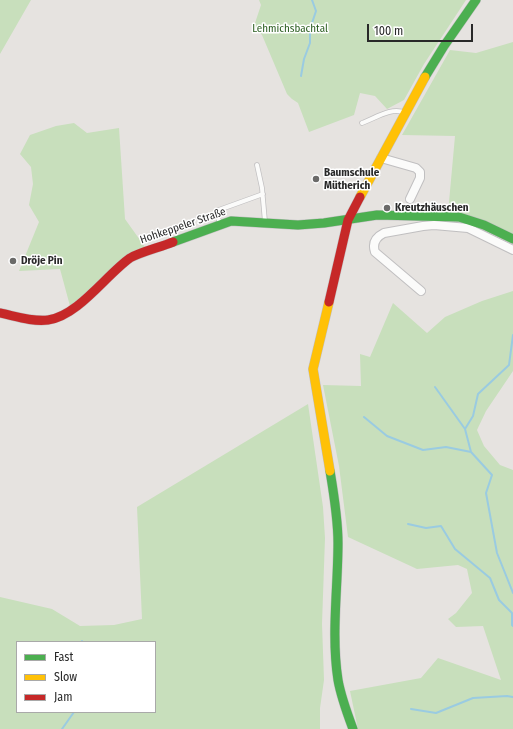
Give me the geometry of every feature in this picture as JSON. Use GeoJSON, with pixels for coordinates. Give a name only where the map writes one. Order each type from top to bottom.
{"type":"FeatureCollection","features":[{"type":"Feature","properties":{"kind":"street"},"geometry":{"type":"LineString","coordinates":[[353,729],[342,702],[337,668],[335,634],[339,540],[337,516],[313,368],[348,220],[444,46],[476,0]]}},
{"type":"Feature","properties":{"kind":"street"},"geometry":{"type":"LineString","coordinates":[[381,158],[416,168],[420,172],[420,178],[410,199]]}},
{"type":"Feature","properties":{"kind":"street","name":"Hohkeppeler Straße"},"geometry":{"type":"LineString","coordinates":[[0,313],[38,320],[50,320],[71,310],[122,263],[132,257],[231,221],[298,225],[348,220],[377,215],[459,217],[484,225],[513,239]]}},
{"type":"Feature","properties":{"kind":"street"},"geometry":{"type":"LineString","coordinates":[[421,292],[375,252],[375,243],[380,235],[384,233],[434,225],[468,228],[513,250]]}},
{"type":"Feature","properties":{"kind":"lane"},"geometry":{"type":"LineString","coordinates":[[362,123],[372,120],[380,114],[401,111],[406,114]]}},
{"type":"Feature","properties":{"kind":"lane"},"geometry":{"type":"LineString","coordinates":[[256,165],[262,194],[265,222]]}},
{"type":"Feature","properties":{"kind":"lane"},"geometry":{"type":"LineString","coordinates":[[220,225],[216,211],[262,194]]}},
{"type":"Feature","properties":{"kind":"green space"},"geometry":{"type":"Polygon","coordinates":[[[0,0],[31,0],[0,54],[0,0]]]}},
{"type":"Feature","properties":{"kind":"green space","name":"Lehmichsbachtal"},"geometry":{"type":"Polygon","coordinates":[[[259,0],[466,0],[424,64],[404,100],[387,109],[375,96],[360,93],[354,115],[309,132],[298,103],[287,94],[262,35],[254,26],[261,5],[259,0]]]}},
{"type":"Feature","properties":{"kind":"green space"},"geometry":{"type":"Polygon","coordinates":[[[513,42],[513,234],[448,213],[455,136],[402,135],[450,50],[476,53],[513,42]]]}},
{"type":"Feature","properties":{"kind":"green space"},"geometry":{"type":"Polygon","coordinates":[[[74,123],[87,133],[119,128],[125,219],[145,247],[70,306],[60,269],[19,271],[39,222],[29,205],[33,184],[31,167],[20,154],[30,135],[56,126],[74,123]]]}},
{"type":"Feature","properties":{"kind":"green space"},"geometry":{"type":"Polygon","coordinates":[[[513,291],[513,371],[486,411],[477,430],[484,446],[500,465],[513,470],[513,729],[358,729],[350,691],[421,678],[438,658],[501,680],[483,626],[456,627],[448,619],[456,613],[472,593],[467,569],[458,565],[417,569],[348,537],[339,466],[323,385],[361,386],[360,354],[370,357],[393,303],[427,333],[445,317],[482,301],[513,291]]]}},
{"type":"Feature","properties":{"kind":"green space"},"geometry":{"type":"Polygon","coordinates":[[[308,404],[323,507],[325,538],[322,624],[324,680],[320,708],[320,729],[0,729],[0,597],[52,609],[80,626],[114,625],[142,619],[137,507],[308,404]]]}},
{"type":"Feature","properties":{"kind":"waterway"},"geometry":{"type":"LineString","coordinates":[[301,76],[304,59],[310,43],[310,29],[316,11],[312,0]]}},
{"type":"Feature","properties":{"kind":"waterway"},"geometry":{"type":"LineString","coordinates":[[465,429],[473,416],[478,394],[509,365],[513,335]]}},
{"type":"Feature","properties":{"kind":"waterway"},"geometry":{"type":"LineString","coordinates":[[435,387],[465,429],[471,452],[492,475],[486,493],[497,553],[513,593]]}},
{"type":"Feature","properties":{"kind":"waterway"},"geometry":{"type":"LineString","coordinates":[[364,417],[387,436],[423,450],[446,447],[471,452]]}},
{"type":"Feature","properties":{"kind":"waterway"},"geometry":{"type":"LineString","coordinates":[[408,524],[426,528],[441,526],[455,549],[490,578],[499,600],[512,613],[513,626]]}},
{"type":"Feature","properties":{"kind":"waterway"},"geometry":{"type":"LineString","coordinates":[[411,709],[436,713],[473,698],[513,697]]}},
{"type":"Feature","properties":{"kind":"waterway"},"geometry":{"type":"LineString","coordinates":[[62,729],[73,713]]}},
{"type":"Feature","properties":{"kind":"traffic: fast"},"geometry":{"type":"LineString","coordinates":[[425,77],[444,46],[476,0]]}},
{"type":"Feature","properties":{"kind":"traffic: fast"},"geometry":{"type":"LineString","coordinates":[[173,242],[231,221],[298,225],[324,223],[377,215],[459,217],[484,225],[513,239]]}},
{"type":"Feature","properties":{"kind":"traffic: fast"},"geometry":{"type":"LineString","coordinates":[[330,471],[336,507],[338,534],[335,629],[336,663],[341,693],[353,729]]}},
{"type":"Feature","properties":{"kind":"traffic: slow"},"geometry":{"type":"LineString","coordinates":[[360,197],[425,77]]}},
{"type":"Feature","properties":{"kind":"traffic: slow"},"geometry":{"type":"LineString","coordinates":[[329,302],[313,369],[330,471]]}},
{"type":"Feature","properties":{"kind":"traffic: jam"},"geometry":{"type":"LineString","coordinates":[[329,302],[348,220],[360,197]]}},
{"type":"Feature","properties":{"kind":"traffic: jam"},"geometry":{"type":"LineString","coordinates":[[0,313],[36,320],[48,320],[59,317],[81,303],[130,258],[173,242]]}},
{"type":"Feature","properties":{"kind":"place","name":"Baumschule Mütherich"},"geometry":{"type":"Point","coordinates":[316,179]}},
{"type":"Feature","properties":{"kind":"place","name":"Kreutzhäuschen"},"geometry":{"type":"Point","coordinates":[387,208]}},
{"type":"Feature","properties":{"kind":"place","name":"Dröje Pin"},"geometry":{"type":"Point","coordinates":[13,261]}}]}
